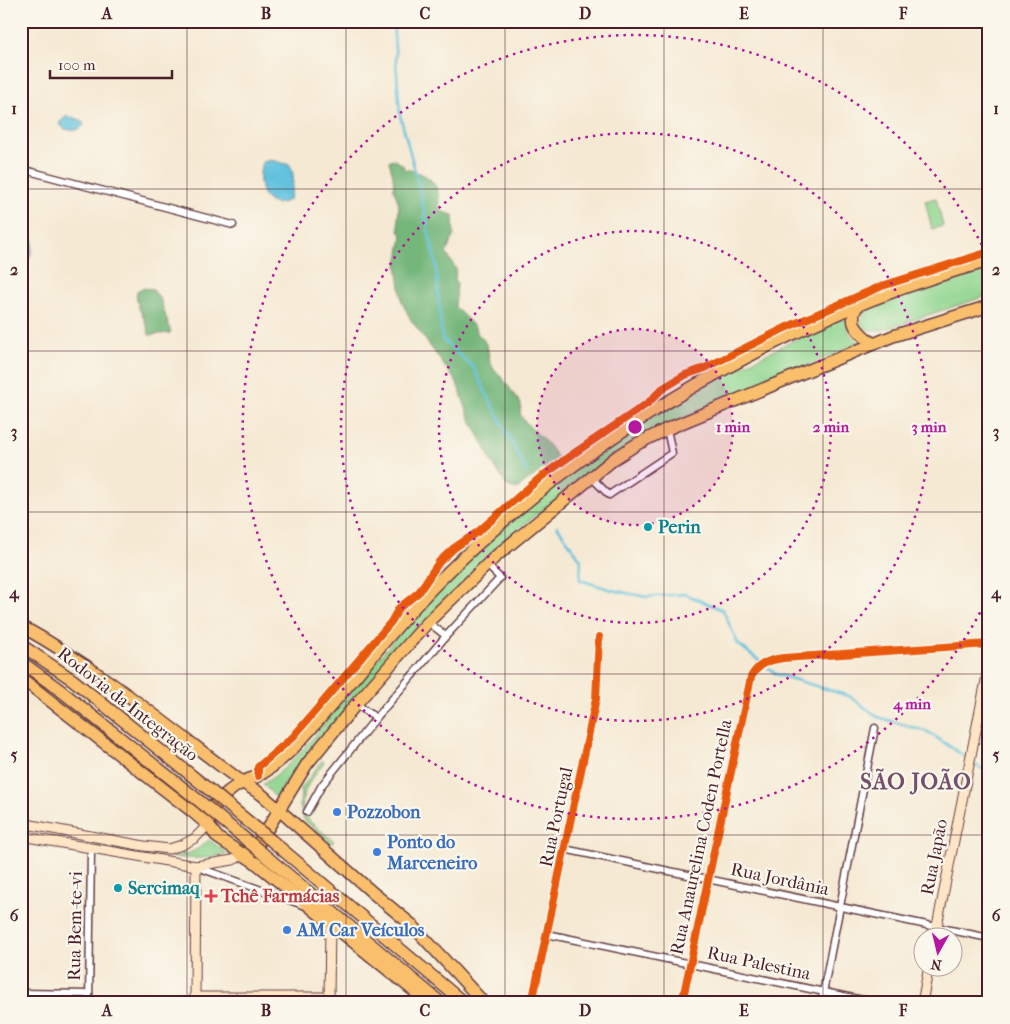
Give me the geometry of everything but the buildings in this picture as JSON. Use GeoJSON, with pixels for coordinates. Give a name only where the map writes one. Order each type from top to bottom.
{"type":"FeatureCollection","features":[{"type":"Feature","properties":{"kind":"highway"},"geometry":{"type":"LineString","coordinates":[[208,824],[210,813],[218,801],[242,782],[258,776],[280,760],[300,741],[369,658],[439,581],[494,530],[547,486],[612,439],[684,392],[812,324],[933,278],[989,261]]}},
{"type":"Feature","properties":{"kind":"highway"},"geometry":{"type":"LineString","coordinates":[[857,306],[853,313],[856,330],[873,344]]}},
{"type":"Feature","properties":{"kind":"highway"},"geometry":{"type":"LineString","coordinates":[[242,855],[249,852],[260,841],[307,764],[356,704],[428,622],[487,564],[591,476],[637,444],[667,429],[873,344],[928,324],[989,306]]}},
{"type":"Feature","properties":{"kind":"highway"},"geometry":{"type":"LineString","coordinates":[[21,626],[50,642],[121,689],[242,782],[262,794],[373,893],[412,925],[484,1003]]}},
{"type":"Feature","properties":{"kind":"highway","name":"Rodovia da Integração"},"geometry":{"type":"LineString","coordinates":[[21,645],[73,680],[212,792],[464,1003]]}},
{"type":"Feature","properties":{"kind":"highway","name":"Rodovia da Integração"},"geometry":{"type":"LineString","coordinates":[[21,662],[67,695],[203,804],[441,1003]]}},
{"type":"Feature","properties":{"kind":"highway"},"geometry":{"type":"LineString","coordinates":[[21,678],[208,824],[218,838],[256,863],[330,921],[429,1003]]}},
{"type":"Feature","properties":{"kind":"street"},"geometry":{"type":"LineString","coordinates":[[21,169],[233,225]]}},
{"type":"Feature","properties":{"kind":"street"},"geometry":{"type":"LineString","coordinates":[[591,476],[610,495],[672,453],[667,429]]}},
{"type":"Feature","properties":{"kind":"street"},"geometry":{"type":"LineString","coordinates":[[308,812],[322,786],[376,718],[446,636],[500,578],[487,564]]}},
{"type":"Feature","properties":{"kind":"street"},"geometry":{"type":"LineString","coordinates":[[428,622],[446,636]]}},
{"type":"Feature","properties":{"kind":"street","name":"Rua Portugal"},"geometry":{"type":"LineString","coordinates":[[532,1003],[596,699],[599,637]]}},
{"type":"Feature","properties":{"kind":"street","name":"Rua Anaurelina Coden Portella"},"geometry":{"type":"LineString","coordinates":[[682,1003],[751,677],[756,668],[769,661],[783,658],[989,644]]}},
{"type":"Feature","properties":{"kind":"street","name":"Rua Japão"},"geometry":{"type":"LineString","coordinates":[[937,926],[989,665]]}},
{"type":"Feature","properties":{"kind":"street"},"geometry":{"type":"LineString","coordinates":[[356,704],[376,718]]}},
{"type":"Feature","properties":{"kind":"street"},"geometry":{"type":"LineString","coordinates":[[822,1003],[875,728]]}},
{"type":"Feature","properties":{"kind":"street"},"geometry":{"type":"LineString","coordinates":[[21,823],[169,849],[195,838],[208,824]]}},
{"type":"Feature","properties":{"kind":"street"},"geometry":{"type":"LineString","coordinates":[[21,836],[196,866],[311,907]]}},
{"type":"Feature","properties":{"kind":"street","name":"Rua Bem-te-vi"},"geometry":{"type":"LineString","coordinates":[[89,1003],[91,849]]}},
{"type":"Feature","properties":{"kind":"street","name":"Rua Jordânia"},"geometry":{"type":"LineString","coordinates":[[564,849],[840,907],[913,926]]}},
{"type":"Feature","properties":{"kind":"street"},"geometry":{"type":"LineString","coordinates":[[196,866],[233,860],[242,855]]}},
{"type":"Feature","properties":{"kind":"street"},"geometry":{"type":"LineString","coordinates":[[196,866],[195,1000],[329,1000],[330,921]]}},
{"type":"Feature","properties":{"kind":"street","name":"Rua Palestina"},"geometry":{"type":"LineString","coordinates":[[547,934],[877,1003]]}},
{"type":"Feature","properties":{"kind":"street","name":"Rua Jordânia"},"geometry":{"type":"LineString","coordinates":[[962,935],[989,938]]}},
{"type":"Feature","properties":{"kind":"street"},"geometry":{"type":"LineString","coordinates":[[922,1003],[927,976]]}},
{"type":"Feature","properties":{"kind":"street"},"geometry":{"type":"LineString","coordinates":[[21,993],[89,994]]}},
{"type":"Feature","properties":{"kind":"green space"},"geometry":{"type":"Polygon","coordinates":[[[393,159],[403,165],[404,169],[418,172],[430,179],[437,189],[440,211],[453,215],[454,236],[446,253],[456,269],[455,307],[475,327],[476,332],[483,339],[494,370],[501,376],[521,404],[520,414],[526,423],[546,442],[558,458],[517,489],[507,486],[491,461],[470,419],[457,383],[411,320],[402,302],[397,265],[402,235],[399,231],[399,204],[394,190],[393,175],[389,161],[393,159]]]}},
{"type":"Feature","properties":{"kind":"green space"},"geometry":{"type":"Polygon","coordinates":[[[936,198],[943,226],[932,229],[925,201],[936,198]]]}},
{"type":"Feature","properties":{"kind":"green space"},"geometry":{"type":"Polygon","coordinates":[[[989,270],[989,295],[882,330],[868,330],[862,327],[861,320],[865,312],[905,296],[989,270]]]}},
{"type":"Feature","properties":{"kind":"green space"},"geometry":{"type":"Polygon","coordinates":[[[142,288],[152,289],[160,298],[171,333],[149,335],[137,303],[137,291],[142,288]]]}},
{"type":"Feature","properties":{"kind":"green space"},"geometry":{"type":"Polygon","coordinates":[[[848,315],[847,324],[849,332],[853,338],[861,342],[686,416],[576,483],[522,526],[487,557],[306,757],[276,798],[263,784],[274,777],[302,751],[402,630],[453,576],[482,548],[545,494],[611,444],[678,401],[762,356],[848,315]]]}},
{"type":"Feature","properties":{"kind":"green space"},"geometry":{"type":"Polygon","coordinates":[[[322,760],[324,762],[306,788],[303,802],[307,818],[334,841],[332,844],[304,820],[300,806],[301,789],[322,760]]]}},
{"type":"Feature","properties":{"kind":"green space"},"geometry":{"type":"Polygon","coordinates":[[[209,840],[228,854],[193,858],[158,855],[174,856],[186,854],[209,840]]]}},
{"type":"Feature","properties":{"kind":"water"},"geometry":{"type":"Polygon","coordinates":[[[67,116],[81,120],[84,124],[78,130],[64,129],[59,123],[67,116]]]}},
{"type":"Feature","properties":{"kind":"water"},"geometry":{"type":"Polygon","coordinates":[[[271,160],[290,165],[293,174],[290,199],[281,203],[274,203],[268,200],[263,194],[261,187],[260,179],[263,162],[271,160]]]}},
{"type":"Feature","properties":{"kind":"water"},"geometry":{"type":"Polygon","coordinates":[[[30,228],[33,238],[32,250],[28,261],[21,269],[21,232],[30,228]]]}},
{"type":"Feature","properties":{"kind":"waterway"},"geometry":{"type":"LineString","coordinates":[[393,21],[400,115],[418,182],[436,265],[442,339],[473,367],[527,472]]}},
{"type":"Feature","properties":{"kind":"waterway"},"geometry":{"type":"LineString","coordinates":[[557,526],[581,560],[580,580],[612,590],[646,597],[685,594],[723,610],[738,644],[776,674],[849,696],[878,717],[928,732],[967,758]]}},
{"type":"Feature","properties":{"kind":"waterway"},"geometry":{"type":"LineString","coordinates":[[971,762],[989,773]]}},
{"type":"Feature","properties":{"kind":"cycle path"},"geometry":{"type":"LineString","coordinates":[[258,776],[258,767],[293,737],[391,622],[399,608],[419,592],[439,562],[454,548],[479,531],[541,477],[648,403],[662,389],[685,375],[705,368],[785,328],[882,286],[989,252]]}},
{"type":"Feature","properties":{"kind":"cycle path"},"geometry":{"type":"LineString","coordinates":[[532,1003],[596,699],[599,637]]}},
{"type":"Feature","properties":{"kind":"cycle path"},"geometry":{"type":"LineString","coordinates":[[682,1003],[751,677],[757,669],[764,663],[783,658],[989,644]]}},
{"type":"Feature","properties":{"kind":"place","name":"Perin"},"geometry":{"type":"Point","coordinates":[648,527]}},
{"type":"Feature","properties":{"kind":"place","name":"Pozzobon"},"geometry":{"type":"Point","coordinates":[337,812]}},
{"type":"Feature","properties":{"kind":"place","name":"Ponto do Marceneiro"},"geometry":{"type":"Point","coordinates":[377,852]}},
{"type":"Feature","properties":{"kind":"place","name":"Sercimaq"},"geometry":{"type":"Point","coordinates":[118,888]}},
{"type":"Feature","properties":{"kind":"place","name":"Tchê Farmácias"},"geometry":{"type":"Point","coordinates":[211,896]}},
{"type":"Feature","properties":{"kind":"place","name":"AM Car Veículos"},"geometry":{"type":"Point","coordinates":[287,930]}},
{"type":"Feature","properties":{"kind":"district","name":"SÃO JOÃO"},"geometry":{"type":"Point","coordinates":[916,781]}}]}
